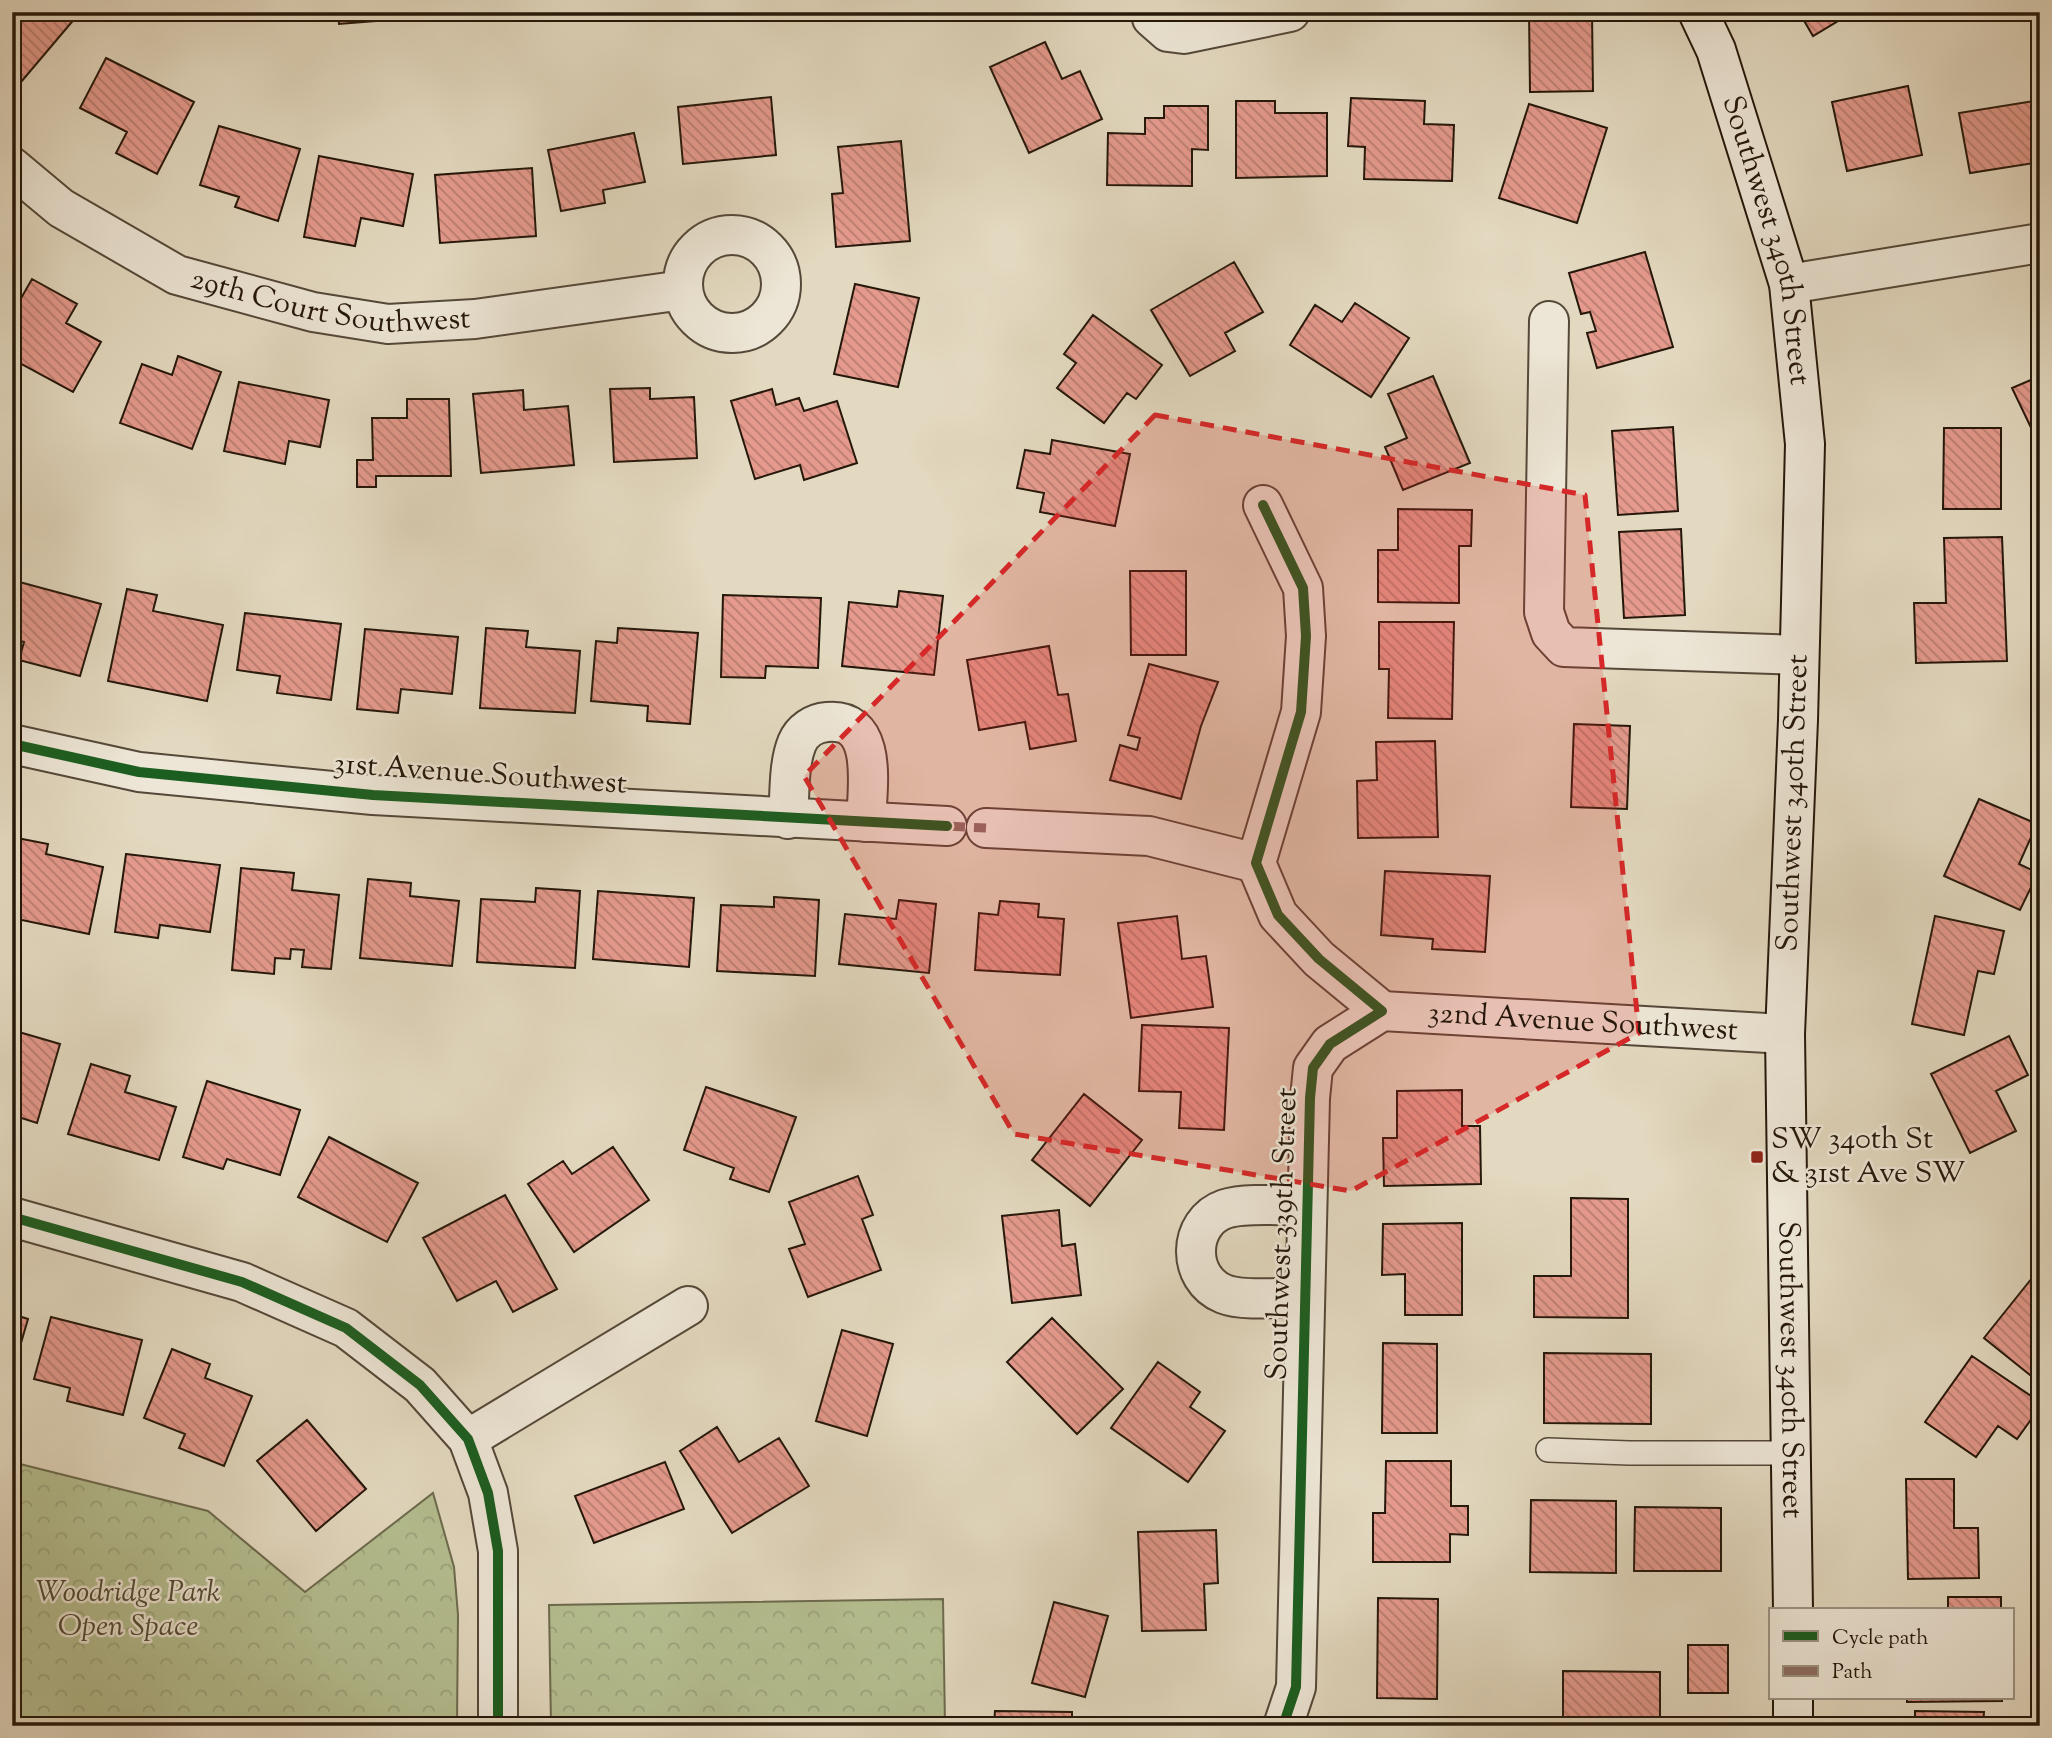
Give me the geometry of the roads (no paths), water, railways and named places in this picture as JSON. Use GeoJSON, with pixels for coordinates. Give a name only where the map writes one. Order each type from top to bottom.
{"type":"FeatureCollection","features":[{"type":"Feature","properties":{"kind":"street"},"geometry":{"type":"LineString","coordinates":[[1152,12],[1152,18],[1168,32],[1184,34],[1290,12]]}},
{"type":"Feature","properties":{"kind":"street","name":"Southwest 340th Street"},"geometry":{"type":"LineString","coordinates":[[1698,12],[1716,50],[1789,284],[1805,444],[1785,1034],[1793,1608]]}},
{"type":"Feature","properties":{"kind":"street","name":"29th Court Southwest"},"geometry":{"type":"LineString","coordinates":[[12,167],[61,208],[177,275],[313,312],[387,324],[474,319],[683,290]]}},
{"type":"Feature","properties":{"kind":"street"},"geometry":{"type":"LineString","coordinates":[[1789,284],[2040,243]]}},
{"type":"Feature","properties":{"kind":"street"},"geometry":{"type":"LineString","coordinates":[[1549,321],[1544,612],[1550,633],[1564,647],[1799,655]]}},
{"type":"Feature","properties":{"kind":"street"},"geometry":{"type":"LineString","coordinates":[[1263,505],[1303,588],[1306,636],[1301,712],[1256,863],[1278,915],[1319,960],[1382,1011]]}},
{"type":"Feature","properties":{"kind":"street"},"geometry":{"type":"LineString","coordinates":[[788,818],[794,754],[798,740],[807,729],[820,722],[834,721],[848,725],[859,735],[866,747],[866,822]]}},
{"type":"Feature","properties":{"kind":"street","name":"31st Avenue Southwest"},"geometry":{"type":"LineString","coordinates":[[12,744],[139,772],[373,795],[947,826]]}},
{"type":"Feature","properties":{"kind":"street"},"geometry":{"type":"LineString","coordinates":[[986,828],[1149,836],[1256,863]]}},
{"type":"Feature","properties":{"kind":"street","name":"32nd Avenue Southwest"},"geometry":{"type":"LineString","coordinates":[[1382,1011],[1785,1034]]}},
{"type":"Feature","properties":{"kind":"street","name":"Southwest 339th Street"},"geometry":{"type":"LineString","coordinates":[[1283,1726],[1296,1687],[1307,1206],[1313,1068],[1330,1044],[1382,1011]]}},
{"type":"Feature","properties":{"kind":"street","name":"Southwest 339th Street"},"geometry":{"type":"LineString","coordinates":[[1305,1297],[1239,1297],[1224,1294],[1211,1286],[1201,1274],[1196,1259],[1196,1244],[1201,1229],[1211,1217],[1225,1209],[1307,1206]]}},
{"type":"Feature","properties":{"kind":"street"},"geometry":{"type":"LineString","coordinates":[[12,1217],[242,1282],[346,1328],[420,1385],[468,1439],[488,1493],[498,1551],[498,1726]]}},
{"type":"Feature","properties":{"kind":"street"},"geometry":{"type":"LineString","coordinates":[[468,1439],[688,1307]]}},
{"type":"Feature","properties":{"kind":"street"},"geometry":{"type":"LineString","coordinates":[[1793,1700],[1793,1726]]}},
{"type":"Feature","properties":{"kind":"lane"},"geometry":{"type":"LineString","coordinates":[[1548,1450],[1629,1453],[1792,1452]]}},
{"type":"Feature","properties":{"kind":"place","name":"SW 340th St & 31st Ave SW"},"geometry":{"type":"Point","coordinates":[1757,1157]}},
{"type":"Feature","properties":{"kind":"park label","name":"Woodridge Park Open Space"},"geometry":{"type":"Point","coordinates":[128,1610]}}]}
